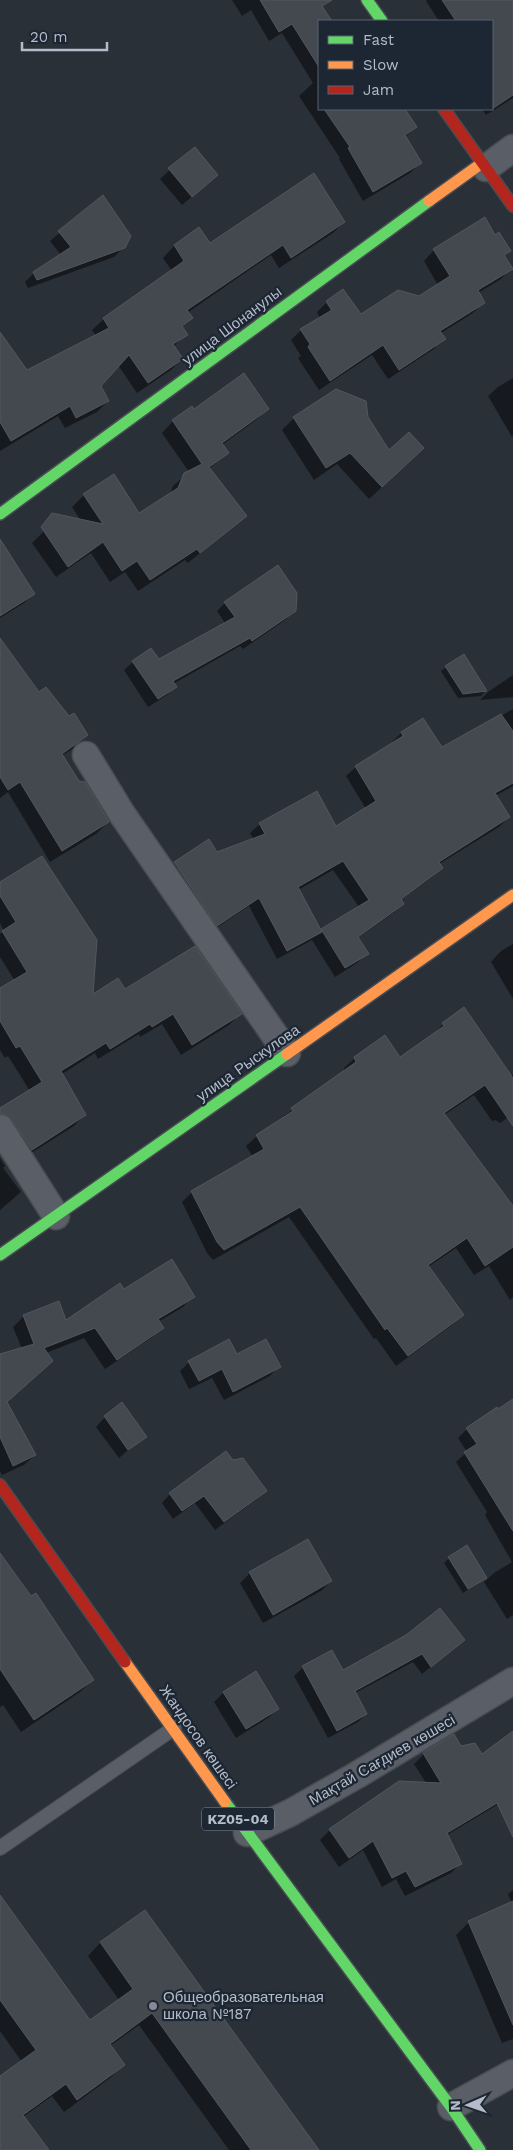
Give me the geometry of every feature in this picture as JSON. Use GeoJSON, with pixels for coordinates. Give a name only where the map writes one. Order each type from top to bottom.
{"type":"FeatureCollection","features":[{"type":"Feature","properties":{"kind":"street"},"geometry":{"type":"LineString","coordinates":[[368,0],[381,20]]}},
{"type":"Feature","properties":{"kind":"street"},"geometry":{"type":"LineString","coordinates":[[445,110],[513,206]]}},
{"type":"Feature","properties":{"kind":"street"},"geometry":{"type":"LineString","coordinates":[[484,165],[513,148]]}},
{"type":"Feature","properties":{"kind":"street","name":"улица Шонанулы"},"geometry":{"type":"LineString","coordinates":[[0,514],[484,165]]}},
{"type":"Feature","properties":{"kind":"street"},"geometry":{"type":"LineString","coordinates":[[86,755],[122,814],[287,1054]]}},
{"type":"Feature","properties":{"kind":"street","name":"улица Рыскулова"},"geometry":{"type":"LineString","coordinates":[[0,1255],[513,895]]}},
{"type":"Feature","properties":{"kind":"street"},"geometry":{"type":"LineString","coordinates":[[0,1128],[56,1216]]}},
{"type":"Feature","properties":{"kind":"street","name":"Жандосов көшесі"},"geometry":{"type":"LineString","coordinates":[[0,1485],[247,1833],[451,2106],[480,2150]]}},
{"type":"Feature","properties":{"kind":"street","name":"Мақтай Сағдиев көшесі"},"geometry":{"type":"LineString","coordinates":[[247,1833],[290,1813],[357,1776],[513,1681]]}},
{"type":"Feature","properties":{"kind":"street"},"geometry":{"type":"LineString","coordinates":[[451,2106],[513,2073]]}},
{"type":"Feature","properties":{"kind":"lane"},"geometry":{"type":"LineString","coordinates":[[0,1848],[174,1728]]}},
{"type":"Feature","properties":{"kind":"building"},"geometry":{"type":"Polygon","coordinates":[[[260,0],[332,0],[322,6],[331,20],[318,20],[318,65],[292,24],[279,32],[260,0]]]}},
{"type":"Feature","properties":{"kind":"building"},"geometry":{"type":"Polygon","coordinates":[[[442,0],[513,0],[513,95],[493,108],[493,20],[455,20],[442,0]]]}},
{"type":"Feature","properties":{"kind":"building"},"geometry":{"type":"Polygon","coordinates":[[[325,110],[406,110],[417,127],[405,135],[422,163],[373,192],[348,148],[350,147],[325,110]]]}},
{"type":"Feature","properties":{"kind":"building"},"geometry":{"type":"Polygon","coordinates":[[[195,147],[218,175],[192,197],[168,168],[195,147]]]}},
{"type":"Feature","properties":{"kind":"building"},"geometry":{"type":"Polygon","coordinates":[[[314,173],[345,222],[291,258],[283,245],[187,310],[193,318],[182,326],[188,335],[173,344],[183,359],[148,383],[129,355],[101,386],[109,401],[76,418],[70,406],[11,441],[0,422],[0,332],[27,370],[109,328],[103,318],[184,261],[174,245],[199,227],[210,243],[314,173]]]}},
{"type":"Feature","properties":{"kind":"building"},"geometry":{"type":"Polygon","coordinates":[[[103,195],[131,236],[125,248],[37,280],[33,272],[71,247],[58,231],[103,195]]]}},
{"type":"Feature","properties":{"kind":"building"},"geometry":{"type":"Polygon","coordinates":[[[485,217],[495,235],[499,232],[511,251],[504,255],[513,269],[478,290],[485,303],[440,331],[446,339],[399,370],[383,345],[330,381],[308,347],[310,344],[300,329],[332,310],[326,301],[343,289],[361,314],[398,290],[419,296],[450,276],[433,249],[485,217]]]}},
{"type":"Feature","properties":{"kind":"building"},"geometry":{"type":"Polygon","coordinates":[[[244,373],[269,409],[222,443],[229,453],[209,467],[247,516],[200,553],[197,549],[150,580],[137,561],[122,571],[103,542],[68,567],[41,527],[52,513],[103,524],[83,494],[114,474],[139,513],[178,488],[184,473],[202,464],[172,420],[192,406],[194,409],[244,373]]]}},
{"type":"Feature","properties":{"kind":"building"},"geometry":{"type":"Polygon","coordinates":[[[336,389],[366,401],[368,417],[389,450],[409,432],[424,448],[382,487],[350,453],[326,468],[293,417],[336,389]]]}},
{"type":"Feature","properties":{"kind":"building"},"geometry":{"type":"Polygon","coordinates":[[[0,539],[35,594],[0,616],[0,539]]]}},
{"type":"Feature","properties":{"kind":"building"},"geometry":{"type":"Polygon","coordinates":[[[278,565],[297,593],[296,611],[252,641],[250,638],[173,681],[177,687],[158,699],[132,661],[151,648],[159,659],[235,617],[224,602],[278,565]]]}},
{"type":"Feature","properties":{"kind":"building"},"geometry":{"type":"Polygon","coordinates":[[[0,638],[39,692],[46,687],[69,716],[74,713],[88,735],[62,754],[79,781],[85,782],[109,822],[62,851],[20,782],[8,790],[0,777],[0,638]]]}},
{"type":"Feature","properties":{"kind":"building"},"geometry":{"type":"Polygon","coordinates":[[[464,654],[487,691],[463,694],[445,666],[464,654]]]}},
{"type":"Feature","properties":{"kind":"building"},"geometry":{"type":"Polygon","coordinates":[[[501,714],[513,731],[513,783],[495,793],[510,817],[439,862],[443,868],[401,899],[404,904],[358,937],[369,954],[345,968],[321,929],[369,900],[343,861],[298,887],[322,932],[287,951],[259,898],[217,926],[174,862],[209,839],[217,852],[265,834],[259,823],[317,791],[336,826],[376,801],[355,766],[403,736],[401,732],[423,718],[442,747],[501,714]]]}},
{"type":"Feature","properties":{"kind":"building"},"geometry":{"type":"Polygon","coordinates":[[[42,856],[97,940],[93,994],[118,978],[125,989],[195,946],[242,1014],[192,1045],[173,1014],[152,1027],[150,1024],[110,1049],[106,1043],[61,1071],[86,1115],[32,1150],[12,1120],[7,1115],[0,1113],[0,1108],[42,1082],[20,1046],[16,1048],[0,1021],[0,988],[27,972],[2,931],[16,922],[0,896],[0,882],[42,856]]]}},
{"type":"Feature","properties":{"kind":"building"},"geometry":{"type":"Polygon","coordinates":[[[464,1007],[513,1078],[513,1126],[485,1085],[444,1113],[513,1206],[513,1247],[485,1266],[467,1238],[428,1265],[464,1315],[408,1356],[387,1328],[385,1330],[300,1207],[224,1250],[217,1242],[191,1191],[264,1149],[256,1135],[293,1111],[291,1108],[356,1062],[354,1057],[385,1035],[400,1057],[444,1026],[442,1023],[464,1007]]]}},
{"type":"Feature","properties":{"kind":"building"},"geometry":{"type":"Polygon","coordinates":[[[172,1259],[195,1297],[158,1319],[164,1328],[117,1360],[95,1328],[44,1348],[53,1361],[7,1402],[36,1455],[13,1466],[0,1437],[0,1354],[34,1344],[23,1315],[59,1301],[66,1320],[120,1283],[124,1289],[172,1259]]]}},
{"type":"Feature","properties":{"kind":"building"},"geometry":{"type":"Polygon","coordinates":[[[229,1339],[237,1354],[266,1339],[281,1367],[233,1392],[222,1369],[199,1381],[188,1361],[229,1339]]]}},
{"type":"Feature","properties":{"kind":"building"},"geometry":{"type":"Polygon","coordinates":[[[513,1399],[513,1531],[464,1452],[477,1444],[466,1428],[497,1407],[498,1409],[513,1399]]]}},
{"type":"Feature","properties":{"kind":"building"},"geometry":{"type":"Polygon","coordinates":[[[122,1402],[147,1437],[128,1450],[104,1416],[122,1402]]]}},
{"type":"Feature","properties":{"kind":"building"},"geometry":{"type":"Polygon","coordinates":[[[226,1451],[233,1460],[243,1458],[267,1491],[224,1522],[204,1496],[182,1511],[169,1493],[226,1451]]]}},
{"type":"Feature","properties":{"kind":"building"},"geometry":{"type":"Polygon","coordinates":[[[308,1539],[332,1581],[273,1615],[249,1572],[308,1539]]]}},
{"type":"Feature","properties":{"kind":"building"},"geometry":{"type":"Polygon","coordinates":[[[467,1545],[487,1578],[468,1589],[448,1557],[467,1545]]]}},
{"type":"Feature","properties":{"kind":"building"},"geometry":{"type":"Polygon","coordinates":[[[0,1553],[31,1596],[36,1593],[94,1680],[34,1720],[0,1669],[0,1553]]]}},
{"type":"Feature","properties":{"kind":"building"},"geometry":{"type":"Polygon","coordinates":[[[440,1608],[465,1640],[431,1667],[422,1654],[355,1691],[367,1714],[337,1731],[302,1666],[332,1650],[343,1670],[406,1635],[440,1608]]]}},
{"type":"Feature","properties":{"kind":"building"},"geometry":{"type":"Polygon","coordinates":[[[256,1671],[279,1709],[246,1729],[223,1692],[256,1671]]]}},
{"type":"Feature","properties":{"kind":"building"},"geometry":{"type":"Polygon","coordinates":[[[513,1731],[513,1837],[497,1803],[447,1833],[462,1864],[415,1887],[406,1871],[392,1878],[373,1841],[349,1858],[329,1829],[399,1781],[441,1783],[423,1753],[454,1734],[461,1746],[475,1743],[482,1754],[513,1731]]]}},
{"type":"Feature","properties":{"kind":"building"},"geometry":{"type":"Polygon","coordinates":[[[0,1895],[90,2020],[133,1989],[100,1942],[145,1910],[319,2150],[251,2150],[152,2013],[110,2044],[125,2065],[77,2100],[66,2084],[23,2115],[49,2150],[0,2150],[0,2076],[36,2050],[0,2000],[0,1895]]]}},
{"type":"Feature","properties":{"kind":"building"},"geometry":{"type":"Polygon","coordinates":[[[513,1901],[513,2025],[468,1921],[513,1901]]]}},
{"type":"Feature","properties":{"kind":"traffic: fast"},"geometry":{"type":"LineString","coordinates":[[367,0],[381,20]]}},
{"type":"Feature","properties":{"kind":"traffic: fast"},"geometry":{"type":"LineString","coordinates":[[0,514],[429,201]]}},
{"type":"Feature","properties":{"kind":"traffic: fast"},"geometry":{"type":"LineString","coordinates":[[0,1255],[287,1054]]}},
{"type":"Feature","properties":{"kind":"traffic: fast"},"geometry":{"type":"LineString","coordinates":[[225,1802],[451,2107],[480,2150]]}},
{"type":"Feature","properties":{"kind":"traffic: slow"},"geometry":{"type":"LineString","coordinates":[[429,201],[482,163]]}},
{"type":"Feature","properties":{"kind":"traffic: slow"},"geometry":{"type":"LineString","coordinates":[[287,1054],[513,895]]}},
{"type":"Feature","properties":{"kind":"traffic: slow"},"geometry":{"type":"LineString","coordinates":[[125,1662],[225,1802]]}},
{"type":"Feature","properties":{"kind":"traffic: jam"},"geometry":{"type":"LineString","coordinates":[[445,110],[513,206]]}},
{"type":"Feature","properties":{"kind":"traffic: jam"},"geometry":{"type":"LineString","coordinates":[[0,1485],[125,1662]]}},
{"type":"Feature","properties":{"kind":"place","name":"Общеобразовательная школа №187"},"geometry":{"type":"Point","coordinates":[153,2006]}}]}
